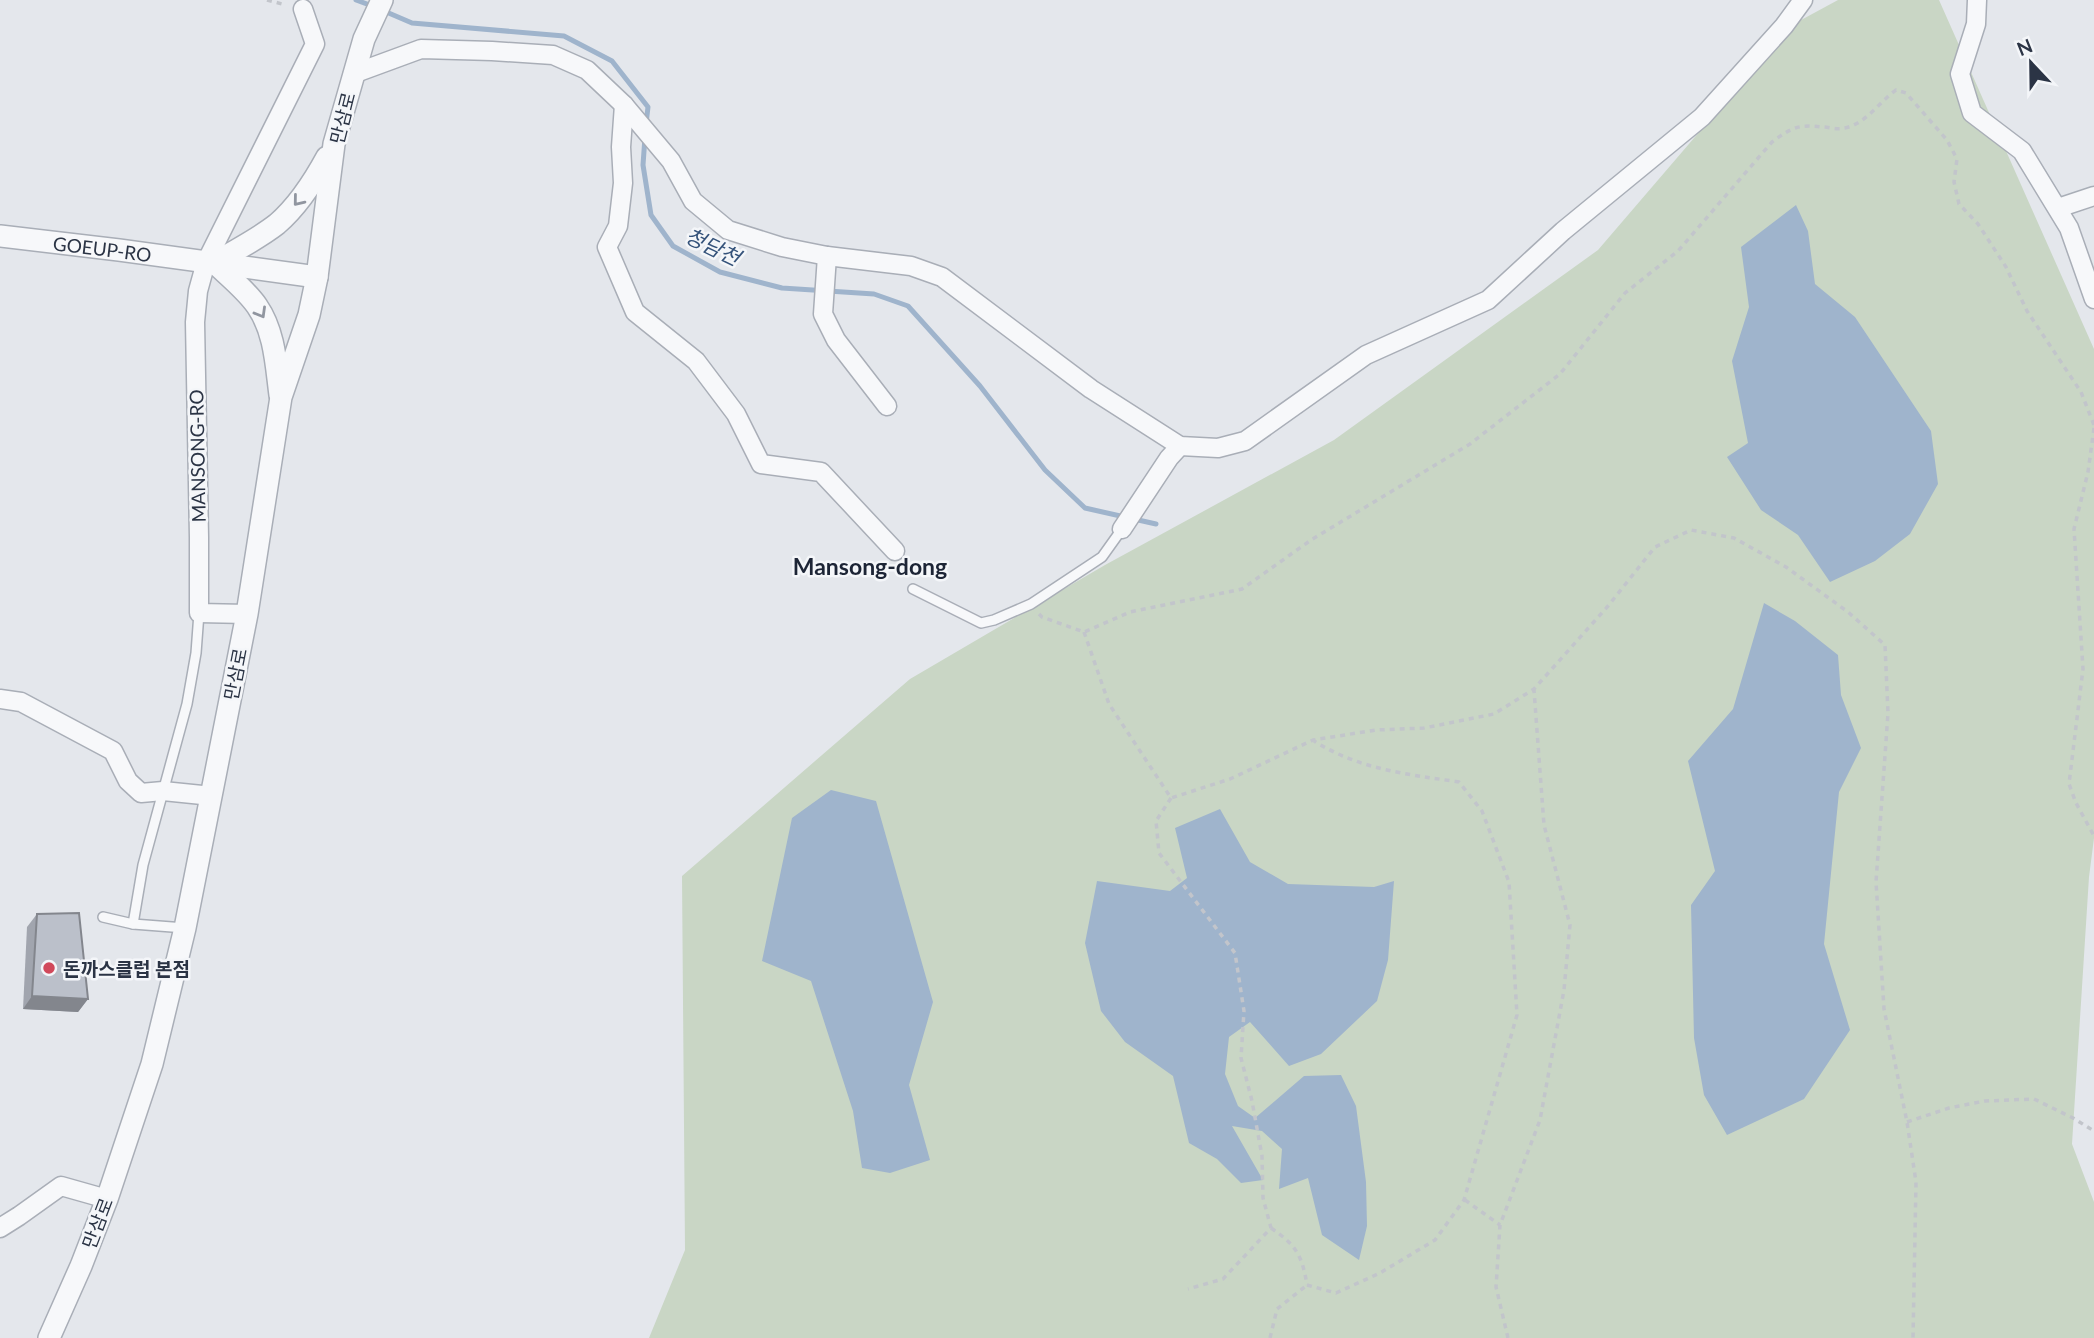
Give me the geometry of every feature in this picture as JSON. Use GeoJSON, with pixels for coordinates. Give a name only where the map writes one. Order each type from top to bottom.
{"type":"FeatureCollection","features":[{"type":"Feature","properties":{"kind":"street","name":"만삼로"},"geometry":{"type":"LineString","coordinates":[[49,1338],[107,1199],[152,1064],[185,928],[212,796],[247,614],[281,397],[309,315],[317,277],[334,144],[364,39],[382,0]]}},
{"type":"Feature","properties":{"kind":"street"},"geometry":{"type":"LineString","coordinates":[[353,74],[421,49],[553,55],[587,70],[624,105],[671,161],[693,201],[727,230],[782,247],[827,256],[911,266],[942,277],[1091,389],[1181,446],[1218,448],[1245,441],[1366,355],[1488,300],[1563,230],[1702,117],[1804,0]]}},
{"type":"Feature","properties":{"kind":"street"},"geometry":{"type":"LineString","coordinates":[[1977,0],[1976,24],[1960,74],[1972,113],[2022,151],[2058,208],[2089,267],[2094,299]]}},
{"type":"Feature","properties":{"kind":"street","name":"MANSONG-RO"},"geometry":{"type":"LineString","coordinates":[[199,613],[195,322],[198,290],[315,44],[303,9]]}},
{"type":"Feature","properties":{"kind":"street"},"geometry":{"type":"LineString","coordinates":[[624,105],[621,147],[623,183],[618,226],[607,247],[635,312],[696,361],[736,414],[761,464],[821,472],[895,551]]}},
{"type":"Feature","properties":{"kind":"street"},"geometry":{"type":"LineString","coordinates":[[281,397],[271,333],[264,319],[256,304],[211,262],[276,224],[316,178],[334,144]]}},
{"type":"Feature","properties":{"kind":"street"},"geometry":{"type":"LineString","coordinates":[[2058,208],[2094,196]]}},
{"type":"Feature","properties":{"kind":"street","name":"GOEUP-RO"},"geometry":{"type":"LineString","coordinates":[[0,236],[317,277]]}},
{"type":"Feature","properties":{"kind":"street"},"geometry":{"type":"LineString","coordinates":[[827,256],[822,314],[836,340],[887,406]]}},
{"type":"Feature","properties":{"kind":"street"},"geometry":{"type":"LineString","coordinates":[[1122,528],[1169,458],[1181,446]]}},
{"type":"Feature","properties":{"kind":"street"},"geometry":{"type":"LineString","coordinates":[[199,613],[247,614]]}},
{"type":"Feature","properties":{"kind":"street"},"geometry":{"type":"LineString","coordinates":[[0,699],[21,702],[113,751],[128,780],[141,793],[163,791],[212,796]]}},
{"type":"Feature","properties":{"kind":"street"},"geometry":{"type":"LineString","coordinates":[[0,1228],[61,1185],[107,1199]]}},
{"type":"Feature","properties":{"kind":"lane"},"geometry":{"type":"LineString","coordinates":[[913,589],[981,623],[994,621],[1031,604],[1102,557],[1122,528]]}},
{"type":"Feature","properties":{"kind":"lane","name":"MANSONG-RO"},"geometry":{"type":"LineString","coordinates":[[133,924],[143,865],[187,704],[196,653],[199,613]]}},
{"type":"Feature","properties":{"kind":"lane"},"geometry":{"type":"LineString","coordinates":[[103,917],[133,924],[185,928]]}},
{"type":"Feature","properties":{"kind":"path"},"geometry":{"type":"LineString","coordinates":[[1031,604],[1042,617],[1084,632],[1130,612],[1242,589],[1311,540],[1470,443],[1560,374],[1625,293],[1678,251],[1772,142],[1791,128],[1812,125],[1842,129],[1854,125],[1896,90],[1906,93],[1947,140],[1957,159],[1954,182],[1959,204],[1978,225],[2006,267],[2027,311],[2081,392],[2094,426],[2088,472],[2074,529],[2083,669],[2069,785],[2094,836]]}},
{"type":"Feature","properties":{"kind":"path"},"geometry":{"type":"LineString","coordinates":[[1307,1285],[1304,1262],[1289,1240],[1271,1228],[1263,1198],[1262,1156],[1241,1058],[1244,1011],[1235,953],[1159,853],[1156,821],[1171,798],[1230,779],[1313,740],[1376,730],[1424,729],[1494,714],[1534,689],[1608,606],[1655,547],[1692,530],[1734,538],[1786,567],[1848,612],[1885,645],[1888,713],[1876,882],[1884,1009],[1916,1182],[1913,1338]]}},
{"type":"Feature","properties":{"kind":"path"},"geometry":{"type":"LineString","coordinates":[[1084,632],[1109,704],[1171,798]]}},
{"type":"Feature","properties":{"kind":"path"},"geometry":{"type":"LineString","coordinates":[[1508,1338],[1496,1287],[1500,1225],[1540,1120],[1564,990],[1570,925],[1544,825],[1534,689]]}},
{"type":"Feature","properties":{"kind":"path"},"geometry":{"type":"LineString","coordinates":[[1307,1285],[1336,1293],[1380,1273],[1435,1240],[1464,1200],[1517,1016],[1509,882],[1482,811],[1459,782],[1377,769],[1334,753],[1313,740]]}},
{"type":"Feature","properties":{"kind":"path"},"geometry":{"type":"LineString","coordinates":[[1907,1122],[1949,1108],[1985,1101],[2034,1099],[2094,1131]]}},
{"type":"Feature","properties":{"kind":"path"},"geometry":{"type":"LineString","coordinates":[[1464,1200],[1500,1225]]}},
{"type":"Feature","properties":{"kind":"path"},"geometry":{"type":"LineString","coordinates":[[1188,1289],[1223,1279],[1271,1228]]}},
{"type":"Feature","properties":{"kind":"path"},"geometry":{"type":"LineString","coordinates":[[1270,1338],[1277,1309],[1307,1285]]}},
{"type":"Feature","properties":{"kind":"green space"},"geometry":{"type":"Polygon","coordinates":[[[1838,0],[1939,0],[2094,349],[2094,838],[2089,877],[2072,1144],[2094,1202],[2094,1338],[649,1338],[685,1250],[682,876],[910,679],[1105,565],[1334,440],[1598,250],[1790,26],[1838,0]]]}},
{"type":"Feature","properties":{"kind":"water"},"geometry":{"type":"Polygon","coordinates":[[[1796,205],[1808,231],[1815,284],[1855,317],[1931,431],[1938,484],[1910,534],[1875,561],[1830,582],[1798,535],[1761,510],[1727,457],[1748,443],[1732,361],[1749,307],[1741,247],[1796,205]]]}},
{"type":"Feature","properties":{"kind":"water"},"geometry":{"type":"Polygon","coordinates":[[[1764,603],[1795,621],[1838,655],[1841,695],[1861,748],[1839,792],[1824,944],[1850,1030],[1804,1099],[1727,1135],[1704,1095],[1694,1038],[1691,905],[1715,871],[1688,761],[1733,709],[1764,603]]]}},
{"type":"Feature","properties":{"kind":"water"},"geometry":{"type":"Polygon","coordinates":[[[831,790],[876,801],[933,1002],[909,1085],[930,1160],[890,1173],[862,1168],[853,1111],[811,981],[762,961],[792,818],[831,790]]]}},
{"type":"Feature","properties":{"kind":"water"},"geometry":{"type":"Polygon","coordinates":[[[1220,809],[1250,862],[1288,884],[1374,887],[1394,881],[1388,960],[1377,1001],[1321,1054],[1289,1066],[1250,1022],[1229,1037],[1225,1074],[1238,1106],[1255,1118],[1304,1076],[1341,1075],[1356,1106],[1366,1182],[1367,1226],[1359,1260],[1322,1235],[1308,1178],[1279,1189],[1282,1149],[1262,1131],[1232,1126],[1263,1180],[1241,1183],[1217,1159],[1189,1143],[1173,1076],[1125,1042],[1101,1011],[1085,943],[1097,881],[1170,891],[1187,878],[1175,828],[1220,809]]]}},
{"type":"Feature","properties":{"kind":"building","name":"돈까스클럽 본점"},"geometry":{"type":"Polygon","coordinates":[[[79,913],[88,999],[32,996],[37,914],[79,913]]]}},
{"type":"Feature","properties":{"kind":"waterway","name":"청담천"},"geometry":{"type":"LineString","coordinates":[[356,0],[375,7]]}},
{"type":"Feature","properties":{"kind":"waterway","name":"청담천"},"geometry":{"type":"LineString","coordinates":[[384,11],[412,23],[564,36],[612,61],[648,107],[646,124]]}},
{"type":"Feature","properties":{"kind":"waterway","name":"청담천"},"geometry":{"type":"LineString","coordinates":[[645,137],[643,165],[651,215],[673,246],[720,272],[782,288],[874,294],[908,306],[980,386],[1045,470],[1085,508],[1156,524]]}},
{"type":"Feature","properties":{"kind":"place","name":"돈까스클럽 본점"},"geometry":{"type":"Point","coordinates":[49,968]}},
{"type":"Feature","properties":{"kind":"district","name":"Mansong-dong"},"geometry":{"type":"Point","coordinates":[870,566]}}]}
